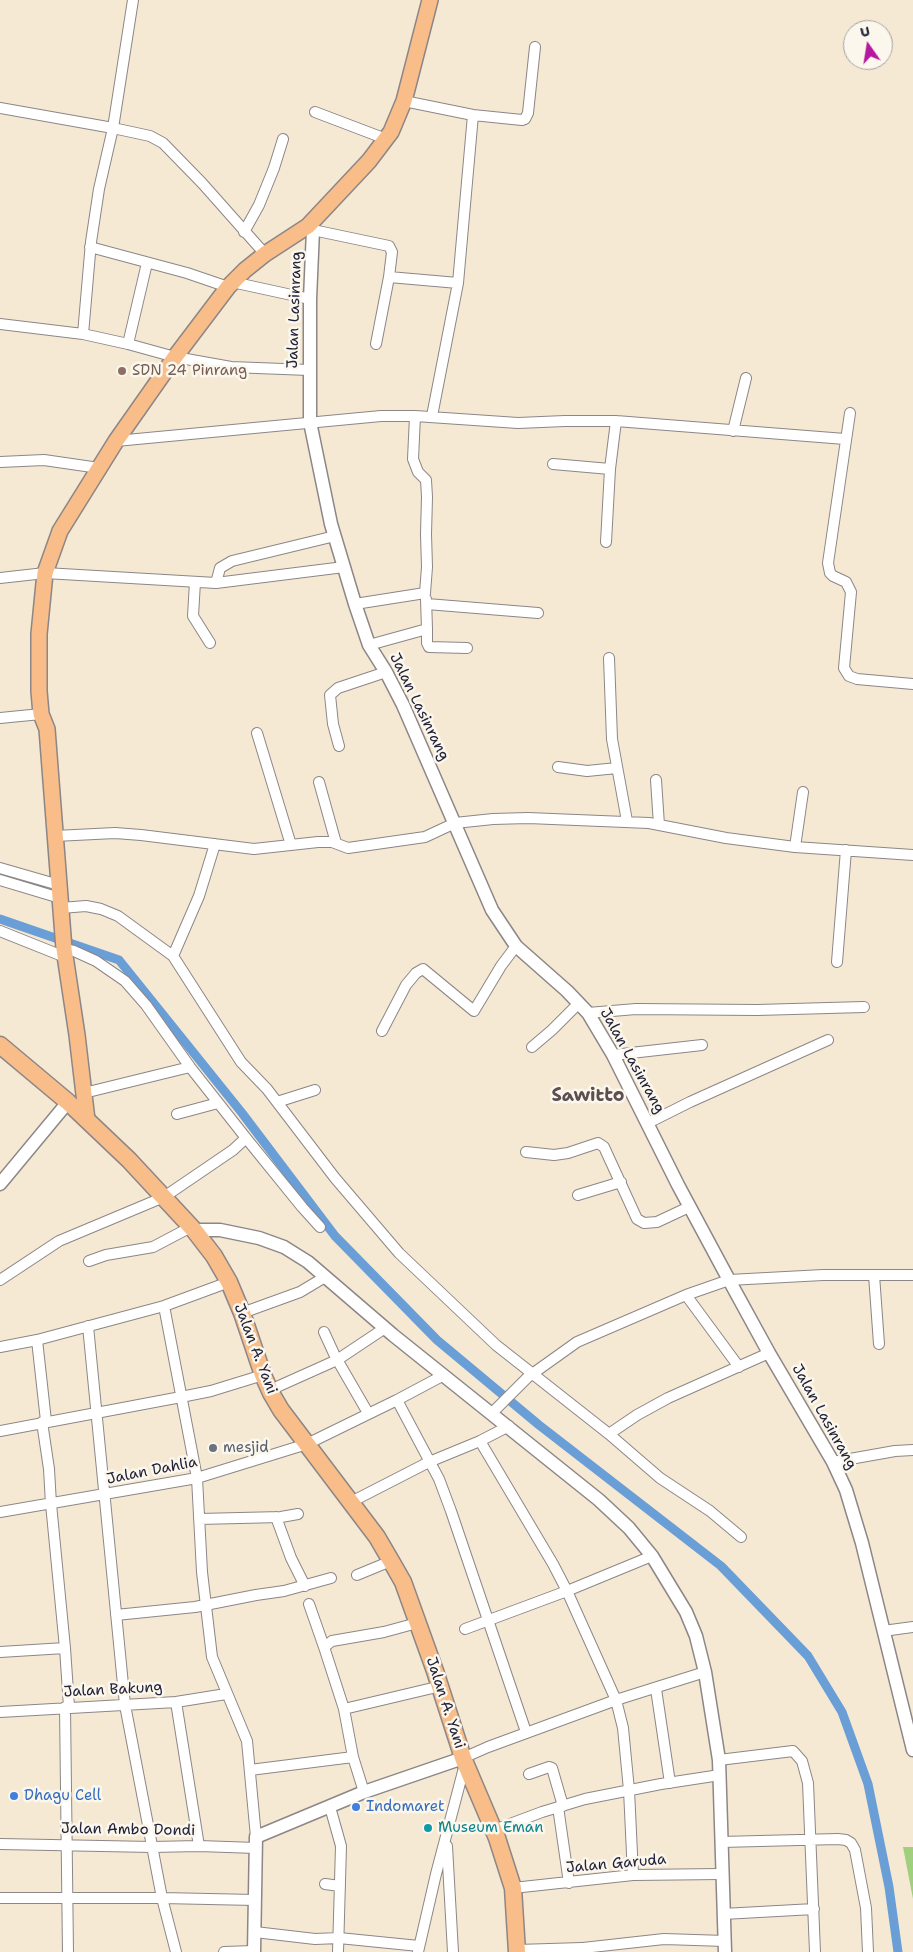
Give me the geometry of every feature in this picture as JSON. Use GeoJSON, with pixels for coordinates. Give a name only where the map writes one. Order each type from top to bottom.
{"type":"FeatureCollection","features":[{"type":"Feature","properties":{"kind":"highway","name":"Jalan A. Yani"},"geometry":{"type":"LineString","coordinates":[[0,1045],[68,1102],[129,1160],[164,1197],[214,1256],[229,1282],[263,1374],[281,1410],[377,1537],[391,1561],[402,1582],[418,1623],[441,1686],[464,1761],[494,1830],[513,1888],[517,1951]]}},
{"type":"Feature","properties":{"kind":"main road"},"geometry":{"type":"LineString","coordinates":[[87,1120],[64,951],[47,729],[41,714],[39,634],[44,573],[57,537],[116,441],[174,357],[230,285],[265,254],[311,228],[386,139],[404,100],[430,0]]}},
{"type":"Feature","properties":{"kind":"street"},"geometry":{"type":"LineString","coordinates":[[83,334],[90,247],[99,189],[113,128],[133,0]]}},
{"type":"Feature","properties":{"kind":"street"},"geometry":{"type":"LineString","coordinates":[[404,100],[473,115],[517,120],[525,119],[528,113],[535,47]]}},
{"type":"Feature","properties":{"kind":"street"},"geometry":{"type":"LineString","coordinates":[[0,108],[150,136],[167,145],[265,254]]}},
{"type":"Feature","properties":{"kind":"street"},"geometry":{"type":"LineString","coordinates":[[315,112],[386,139]]}},
{"type":"Feature","properties":{"kind":"street"},"geometry":{"type":"LineString","coordinates":[[432,416],[458,283],[473,115]]}},
{"type":"Feature","properties":{"kind":"street"},"geometry":{"type":"LineString","coordinates":[[244,232],[259,206],[274,168],[282,139]]}},
{"type":"Feature","properties":{"kind":"street"},"geometry":{"type":"LineString","coordinates":[[311,228],[389,246],[392,252],[389,277],[376,344]]}},
{"type":"Feature","properties":{"kind":"street","name":"Jalan Lasinrang"},"geometry":{"type":"LineString","coordinates":[[311,228],[310,422],[324,495],[355,604],[369,645],[403,705],[488,902],[516,946],[588,1013],[613,1055],[689,1207],[769,1353],[833,1462],[846,1490],[853,1513],[913,1747]]}},
{"type":"Feature","properties":{"kind":"street"},"geometry":{"type":"LineString","coordinates":[[90,247],[230,285],[310,298]]}},
{"type":"Feature","properties":{"kind":"street"},"geometry":{"type":"LineString","coordinates":[[128,344],[147,263]]}},
{"type":"Feature","properties":{"kind":"street"},"geometry":{"type":"LineString","coordinates":[[389,277],[458,283]]}},
{"type":"Feature","properties":{"kind":"street"},"geometry":{"type":"LineString","coordinates":[[0,324],[83,334],[174,357],[231,367],[309,370]]}},
{"type":"Feature","properties":{"kind":"street"},"geometry":{"type":"LineString","coordinates":[[733,431],[746,378]]}},
{"type":"Feature","properties":{"kind":"street"},"geometry":{"type":"LineString","coordinates":[[850,413],[828,563],[830,573],[846,582],[851,592],[844,668],[849,676],[857,679],[913,684]]}},
{"type":"Feature","properties":{"kind":"street"},"geometry":{"type":"LineString","coordinates":[[116,441],[381,416],[432,416],[518,423],[565,421],[616,422],[845,440]]}},
{"type":"Feature","properties":{"kind":"street"},"geometry":{"type":"LineString","coordinates":[[415,416],[413,459],[418,472],[426,480],[428,497],[425,593],[427,604],[427,643],[429,647],[467,648]]}},
{"type":"Feature","properties":{"kind":"street"},"geometry":{"type":"LineString","coordinates":[[606,542],[610,469],[616,422]]}},
{"type":"Feature","properties":{"kind":"street"},"geometry":{"type":"LineString","coordinates":[[0,462],[44,460],[99,468]]}},
{"type":"Feature","properties":{"kind":"street"},"geometry":{"type":"LineString","coordinates":[[553,464],[610,469]]}},
{"type":"Feature","properties":{"kind":"street"},"geometry":{"type":"LineString","coordinates":[[216,583],[220,568],[232,561],[335,536]]}},
{"type":"Feature","properties":{"kind":"street"},"geometry":{"type":"LineString","coordinates":[[0,578],[44,573],[216,583],[344,567]]}},
{"type":"Feature","properties":{"kind":"street"},"geometry":{"type":"LineString","coordinates":[[195,582],[193,616],[210,643]]}},
{"type":"Feature","properties":{"kind":"street"},"geometry":{"type":"LineString","coordinates":[[355,604],[425,593]]}},
{"type":"Feature","properties":{"kind":"street"},"geometry":{"type":"LineString","coordinates":[[427,604],[538,613]]}},
{"type":"Feature","properties":{"kind":"street"},"geometry":{"type":"LineString","coordinates":[[369,645],[427,629]]}},
{"type":"Feature","properties":{"kind":"street"},"geometry":{"type":"LineString","coordinates":[[609,658],[612,739],[627,821]]}},
{"type":"Feature","properties":{"kind":"street"},"geometry":{"type":"LineString","coordinates":[[339,746],[333,724],[330,695],[338,688],[386,672]]}},
{"type":"Feature","properties":{"kind":"street"},"geometry":{"type":"LineString","coordinates":[[0,718],[41,714]]}},
{"type":"Feature","properties":{"kind":"street"},"geometry":{"type":"LineString","coordinates":[[257,733],[291,845]]}},
{"type":"Feature","properties":{"kind":"street"},"geometry":{"type":"LineString","coordinates":[[558,767],[587,771],[616,768]]}},
{"type":"Feature","properties":{"kind":"street"},"geometry":{"type":"LineString","coordinates":[[656,780],[659,825]]}},
{"type":"Feature","properties":{"kind":"street"},"geometry":{"type":"LineString","coordinates":[[320,782],[336,843]]}},
{"type":"Feature","properties":{"kind":"street"},"geometry":{"type":"LineString","coordinates":[[795,847],[803,792]]}},
{"type":"Feature","properties":{"kind":"street"},"geometry":{"type":"LineString","coordinates":[[55,836],[115,833],[260,849],[318,842],[336,843],[348,848],[425,837],[455,823],[528,818],[627,821],[726,838],[795,847],[913,855]]}},
{"type":"Feature","properties":{"kind":"street"},"geometry":{"type":"LineString","coordinates":[[173,956],[199,896],[215,844]]}},
{"type":"Feature","properties":{"kind":"street"},"geometry":{"type":"LineString","coordinates":[[837,962],[846,850]]}},
{"type":"Feature","properties":{"kind":"street"},"geometry":{"type":"LineString","coordinates":[[0,868],[60,902]]}},
{"type":"Feature","properties":{"kind":"street"},"geometry":{"type":"LineString","coordinates":[[0,880],[60,902],[102,909],[118,916],[173,956],[241,1062],[277,1102],[335,1178],[399,1253],[530,1376],[609,1434],[660,1478],[710,1511],[740,1537]]}},
{"type":"Feature","properties":{"kind":"street"},"geometry":{"type":"LineString","coordinates":[[0,932],[64,951],[74,951],[96,961],[125,980],[146,1005],[218,1103],[320,1227]]}},
{"type":"Feature","properties":{"kind":"street"},"geometry":{"type":"LineString","coordinates":[[382,1030],[406,985],[416,972],[423,969],[474,1011],[501,966],[516,946]]}},
{"type":"Feature","properties":{"kind":"street"},"geometry":{"type":"LineString","coordinates":[[532,1047],[579,1003]]}},
{"type":"Feature","properties":{"kind":"street"},"geometry":{"type":"LineString","coordinates":[[588,1013],[636,1008],[757,1010],[864,1007]]}},
{"type":"Feature","properties":{"kind":"street"},"geometry":{"type":"LineString","coordinates":[[648,1123],[828,1040]]}},
{"type":"Feature","properties":{"kind":"street"},"geometry":{"type":"LineString","coordinates":[[613,1055],[702,1045]]}},
{"type":"Feature","properties":{"kind":"street"},"geometry":{"type":"LineString","coordinates":[[84,1093],[190,1067]]}},
{"type":"Feature","properties":{"kind":"street"},"geometry":{"type":"LineString","coordinates":[[277,1102],[314,1090]]}},
{"type":"Feature","properties":{"kind":"street"},"geometry":{"type":"LineString","coordinates":[[0,1184],[68,1102]]}},
{"type":"Feature","properties":{"kind":"street"},"geometry":{"type":"LineString","coordinates":[[177,1114],[218,1103]]}},
{"type":"Feature","properties":{"kind":"street"},"geometry":{"type":"LineString","coordinates":[[0,1280],[59,1241],[164,1197],[233,1150],[246,1138]]}},
{"type":"Feature","properties":{"kind":"street"},"geometry":{"type":"LineString","coordinates":[[526,1152],[568,1153],[598,1143],[604,1147],[637,1219],[644,1223],[657,1222],[689,1207]]}},
{"type":"Feature","properties":{"kind":"street"},"geometry":{"type":"LineString","coordinates":[[578,1195],[621,1182]]}},
{"type":"Feature","properties":{"kind":"street"},"geometry":{"type":"LineString","coordinates":[[89,1261],[120,1252],[153,1247],[192,1229],[230,1231],[266,1240],[292,1252],[308,1262],[385,1328],[444,1375],[495,1410],[508,1426],[599,1500],[628,1528],[652,1556],[672,1587],[686,1612],[696,1636],[705,1672],[719,1760],[721,1874],[725,1947],[664,1939],[624,1948],[517,1951]]}},
{"type":"Feature","properties":{"kind":"street"},"geometry":{"type":"LineString","coordinates":[[495,1410],[530,1376],[577,1342],[686,1295],[729,1280],[823,1275],[913,1275]]}},
{"type":"Feature","properties":{"kind":"street"},"geometry":{"type":"LineString","coordinates":[[874,1276],[879,1344]]}},
{"type":"Feature","properties":{"kind":"street"},"geometry":{"type":"LineString","coordinates":[[242,1313],[300,1292],[325,1277]]}},
{"type":"Feature","properties":{"kind":"street"},"geometry":{"type":"LineString","coordinates":[[0,1347],[37,1340],[164,1306],[229,1282]]}},
{"type":"Feature","properties":{"kind":"street"},"geometry":{"type":"LineString","coordinates":[[686,1295],[738,1367]]}},
{"type":"Feature","properties":{"kind":"street"},"geometry":{"type":"LineString","coordinates":[[164,1306],[197,1478],[206,1604],[212,1657],[247,1741],[250,1770],[256,1842],[254,1952],[224,1952]]}},
{"type":"Feature","properties":{"kind":"street"},"geometry":{"type":"LineString","coordinates":[[88,1326],[98,1412],[103,1495],[125,1706],[162,1898],[176,1952]]}},
{"type":"Feature","properties":{"kind":"street"},"geometry":{"type":"LineString","coordinates":[[270,1390],[337,1360],[385,1328]]}},
{"type":"Feature","properties":{"kind":"street"},"geometry":{"type":"LineString","coordinates":[[324,1332],[337,1360],[368,1413]]}},
{"type":"Feature","properties":{"kind":"street"},"geometry":{"type":"LineString","coordinates":[[37,1340],[65,1648],[68,1952]]}},
{"type":"Feature","properties":{"kind":"street"},"geometry":{"type":"LineString","coordinates":[[609,1434],[637,1415],[668,1398],[769,1353]]}},
{"type":"Feature","properties":{"kind":"street"},"geometry":{"type":"LineString","coordinates":[[0,1431],[181,1397],[220,1388],[263,1374]]}},
{"type":"Feature","properties":{"kind":"street","name":"Jalan Dahlia"},"geometry":{"type":"LineString","coordinates":[[0,1512],[197,1478],[306,1444],[398,1400],[444,1375]]}},
{"type":"Feature","properties":{"kind":"street"},"geometry":{"type":"LineString","coordinates":[[398,1400],[430,1462],[451,1511],[526,1732]]}},
{"type":"Feature","properties":{"kind":"street"},"geometry":{"type":"LineString","coordinates":[[351,1502],[430,1462],[480,1441],[508,1426]]}},
{"type":"Feature","properties":{"kind":"street"},"geometry":{"type":"LineString","coordinates":[[480,1441],[567,1591],[616,1700],[623,1728],[629,1790],[633,1875]]}},
{"type":"Feature","properties":{"kind":"street"},"geometry":{"type":"LineString","coordinates":[[833,1462],[895,1451],[913,1450]]}},
{"type":"Feature","properties":{"kind":"street"},"geometry":{"type":"LineString","coordinates":[[199,1519],[276,1517],[298,1514]]}},
{"type":"Feature","properties":{"kind":"street"},"geometry":{"type":"LineString","coordinates":[[276,1517],[291,1558],[304,1586]]}},
{"type":"Feature","properties":{"kind":"street"},"geometry":{"type":"LineString","coordinates":[[465,1629],[567,1591],[652,1556]]}},
{"type":"Feature","properties":{"kind":"street"},"geometry":{"type":"LineString","coordinates":[[358,1575],[391,1561]]}},
{"type":"Feature","properties":{"kind":"street"},"geometry":{"type":"LineString","coordinates":[[116,1615],[180,1609],[304,1586],[331,1578]]}},
{"type":"Feature","properties":{"kind":"street"},"geometry":{"type":"LineString","coordinates":[[309,1604],[344,1709],[353,1757],[364,1792]]}},
{"type":"Feature","properties":{"kind":"street"},"geometry":{"type":"LineString","coordinates":[[324,1647],[332,1641],[384,1632],[418,1623]]}},
{"type":"Feature","properties":{"kind":"street"},"geometry":{"type":"LineString","coordinates":[[883,1632],[913,1627]]}},
{"type":"Feature","properties":{"kind":"street"},"geometry":{"type":"LineString","coordinates":[[0,1652],[65,1648]]}},
{"type":"Feature","properties":{"kind":"street"},"geometry":{"type":"LineString","coordinates":[[256,1842],[364,1792],[464,1761],[526,1732],[616,1700],[656,1689],[705,1672]]}},
{"type":"Feature","properties":{"kind":"street"},"geometry":{"type":"LineString","coordinates":[[344,1709],[441,1686]]}},
{"type":"Feature","properties":{"kind":"street"},"geometry":{"type":"LineString","coordinates":[[656,1689],[670,1782]]}},
{"type":"Feature","properties":{"kind":"street","name":"Jalan Bakung"},"geometry":{"type":"LineString","coordinates":[[0,1712],[176,1702],[226,1694]]}},
{"type":"Feature","properties":{"kind":"street"},"geometry":{"type":"LineString","coordinates":[[176,1702],[200,1846]]}},
{"type":"Feature","properties":{"kind":"street"},"geometry":{"type":"LineString","coordinates":[[719,1760],[787,1751],[796,1753],[802,1761],[806,1772],[812,1840],[814,1952]]}},
{"type":"Feature","properties":{"kind":"street"},"geometry":{"type":"LineString","coordinates":[[250,1770],[353,1757]]}},
{"type":"Feature","properties":{"kind":"street"},"geometry":{"type":"LineString","coordinates":[[453,1952],[447,1838],[449,1821],[464,1761]]}},
{"type":"Feature","properties":{"kind":"street"},"geometry":{"type":"LineString","coordinates":[[529,1774],[549,1767],[552,1768],[560,1806],[569,1883]]}},
{"type":"Feature","properties":{"kind":"street"},"geometry":{"type":"LineString","coordinates":[[494,1830],[560,1806],[670,1782],[720,1775]]}},
{"type":"Feature","properties":{"kind":"street"},"geometry":{"type":"LineString","coordinates":[[330,1807],[341,1846],[338,1952]]}},
{"type":"Feature","properties":{"kind":"street"},"geometry":{"type":"LineString","coordinates":[[255,1932],[315,1939],[339,1938],[419,1949],[436,1874],[447,1838]]}},
{"type":"Feature","properties":{"kind":"street"},"geometry":{"type":"LineString","coordinates":[[721,1842],[842,1839],[852,1845],[866,1908],[868,1952]]}},
{"type":"Feature","properties":{"kind":"street","name":"Jalan Ambo Dondi"},"geometry":{"type":"LineString","coordinates":[[0,1844],[152,1847],[256,1842]]}},
{"type":"Feature","properties":{"kind":"street","name":"Jalan Garuda"},"geometry":{"type":"LineString","coordinates":[[513,1888],[633,1875],[721,1874]]}},
{"type":"Feature","properties":{"kind":"street"},"geometry":{"type":"LineString","coordinates":[[325,1884],[340,1886]]}},
{"type":"Feature","properties":{"kind":"street"},"geometry":{"type":"LineString","coordinates":[[0,1898],[255,1900]]}},
{"type":"Feature","properties":{"kind":"street"},"geometry":{"type":"LineString","coordinates":[[723,1914],[814,1909]]}},
{"type":"Feature","properties":{"kind":"green space"},"geometry":{"type":"Polygon","coordinates":[[[903,1847],[913,1847],[913,1899],[903,1847]]]}},
{"type":"Feature","properties":{"kind":"waterway"},"geometry":{"type":"LineString","coordinates":[[0,919],[119,960],[242,1113],[335,1236],[437,1340],[539,1425],[721,1566],[808,1656],[842,1712],[868,1784],[889,1887],[898,1952]]}},
{"type":"Feature","properties":{"kind":"place","name":"SDN 24 Pinrang"},"geometry":{"type":"Point","coordinates":[122,371]}},
{"type":"Feature","properties":{"kind":"place","name":"mesjid"},"geometry":{"type":"Point","coordinates":[213,1448]}},
{"type":"Feature","properties":{"kind":"place","name":"Dhagu Cell"},"geometry":{"type":"Point","coordinates":[14,1796]}},
{"type":"Feature","properties":{"kind":"place","name":"Indomaret"},"geometry":{"type":"Point","coordinates":[356,1807]}},
{"type":"Feature","properties":{"kind":"place","name":"Museum Eman"},"geometry":{"type":"Point","coordinates":[428,1828]}},
{"type":"Feature","properties":{"kind":"district","name":"Sawitto"},"geometry":{"type":"Point","coordinates":[588,1096]}}]}
